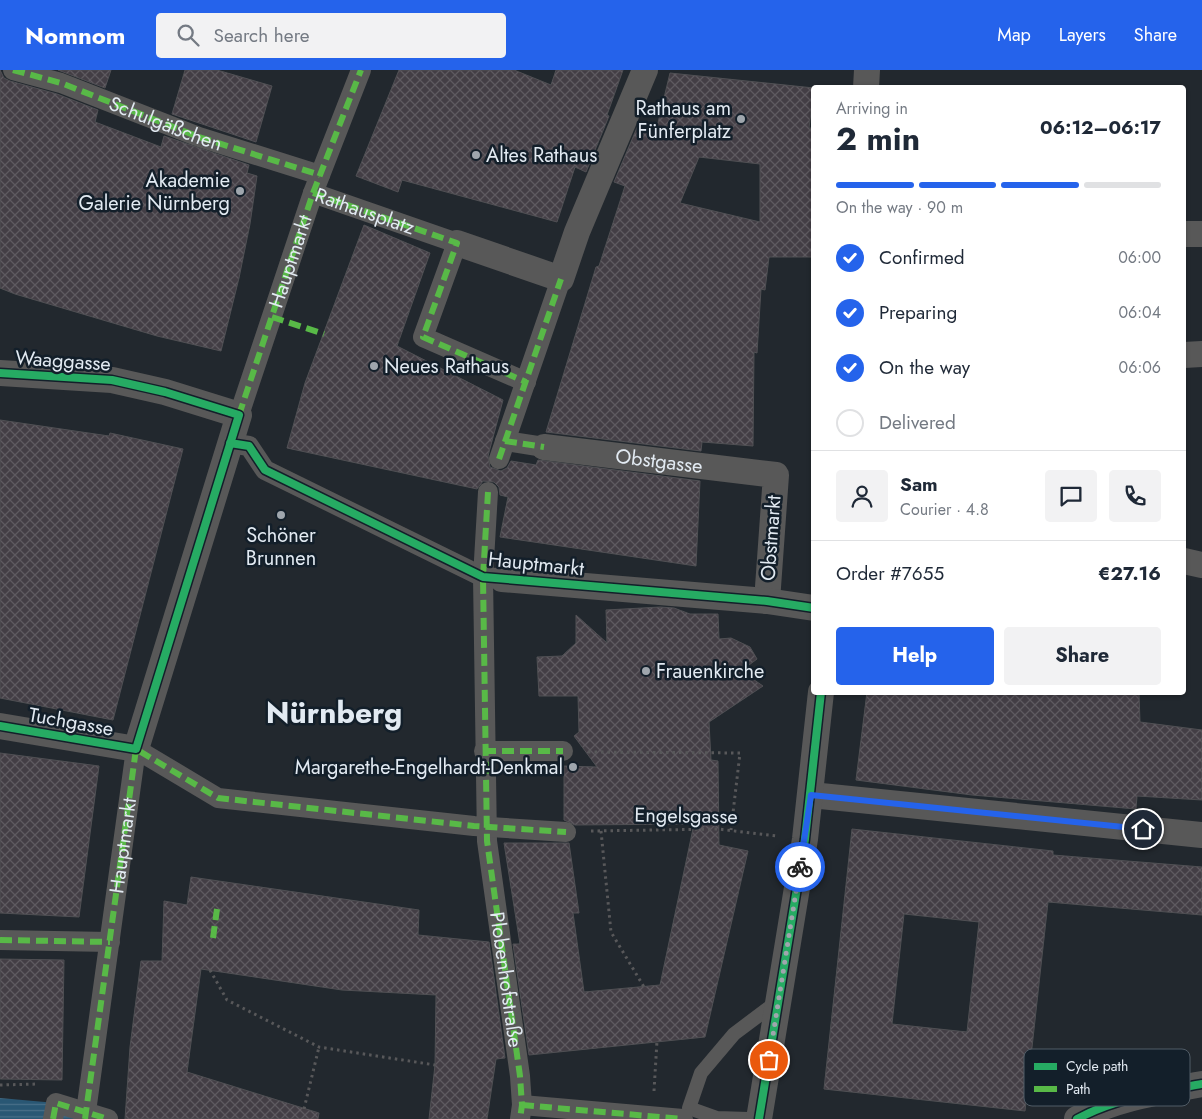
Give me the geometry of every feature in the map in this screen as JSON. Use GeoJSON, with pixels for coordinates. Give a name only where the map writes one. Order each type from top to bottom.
{"type":"FeatureCollection","features":[{"type":"Feature","properties":{"kind":"street","name":"Schulgäßchen"},"geometry":{"type":"LineString","coordinates":[[13,70],[62,83],[317,184]]}},
{"type":"Feature","properties":{"kind":"street","name":"Rathausplatz"},"geometry":{"type":"LineString","coordinates":[[361,70],[317,184],[457,243],[561,279]]}},
{"type":"Feature","properties":{"kind":"street"},"geometry":{"type":"LineString","coordinates":[[544,447],[502,450],[577,232],[645,70]]}},
{"type":"Feature","properties":{"kind":"street"},"geometry":{"type":"LineString","coordinates":[[866,85],[867,70]]}},
{"type":"Feature","properties":{"kind":"street","name":"Hauptmarkt"},"geometry":{"type":"LineString","coordinates":[[86,1116],[110,942],[118,866],[136,750],[230,443],[317,184]]}},
{"type":"Feature","properties":{"kind":"street"},"geometry":{"type":"LineString","coordinates":[[1186,234],[1202,234]]}},
{"type":"Feature","properties":{"kind":"street"},"geometry":{"type":"LineString","coordinates":[[457,243],[423,337],[526,382]]}},
{"type":"Feature","properties":{"kind":"street"},"geometry":{"type":"LineString","coordinates":[[1186,355],[1202,354]]}},
{"type":"Feature","properties":{"kind":"street","name":"Waaggasse"},"geometry":{"type":"LineString","coordinates":[[0,373],[112,380],[164,392],[239,415]]}},
{"type":"Feature","properties":{"kind":"street","name":"Hauptmarkt"},"geometry":{"type":"LineString","coordinates":[[230,443],[249,446],[265,470],[492,578],[767,601],[811,608]]}},
{"type":"Feature","properties":{"kind":"street","name":"Obstgasse"},"geometry":{"type":"LineString","coordinates":[[544,447],[776,475]]}},
{"type":"Feature","properties":{"kind":"street","name":"Obstmarkt"},"geometry":{"type":"LineString","coordinates":[[767,601],[776,475]]}},
{"type":"Feature","properties":{"kind":"street","name":"Hauptmarkt"},"geometry":{"type":"LineString","coordinates":[[487,834],[484,751],[492,578],[488,492]]}},
{"type":"Feature","properties":{"kind":"street"},"geometry":{"type":"LineString","coordinates":[[1186,561],[1202,565]]}},
{"type":"Feature","properties":{"kind":"street"},"geometry":{"type":"LineString","coordinates":[[759,1119],[805,839],[821,695]]}},
{"type":"Feature","properties":{"kind":"street","name":"Tuchgasse"},"geometry":{"type":"LineString","coordinates":[[0,726],[136,750]]}},
{"type":"Feature","properties":{"kind":"street"},"geometry":{"type":"LineString","coordinates":[[136,750],[218,798],[487,834],[566,832]]}},
{"type":"Feature","properties":{"kind":"street"},"geometry":{"type":"LineString","coordinates":[[484,751],[564,751]]}},
{"type":"Feature","properties":{"kind":"street"},"geometry":{"type":"LineString","coordinates":[[811,795],[1202,835]]}},
{"type":"Feature","properties":{"kind":"street","name":"Plobenhofstraße"},"geometry":{"type":"LineString","coordinates":[[487,834],[520,1076],[521,1112]]}},
{"type":"Feature","properties":{"kind":"street"},"geometry":{"type":"LineString","coordinates":[[0,940],[110,942]]}},
{"type":"Feature","properties":{"kind":"street"},"geometry":{"type":"LineString","coordinates":[[53,1119],[56,1103],[86,1116],[108,1119]]}},
{"type":"Feature","properties":{"kind":"street"},"geometry":{"type":"LineString","coordinates":[[1077,1119],[1107,1106]]}},
{"type":"Feature","properties":{"kind":"street"},"geometry":{"type":"LineString","coordinates":[[521,1112],[652,1116],[683,1119]]}},
{"type":"Feature","properties":{"kind":"lane"},"geometry":{"type":"LineString","coordinates":[[748,1119],[717,1118],[689,1108],[701,1073],[734,1034],[778,1001]]}},
{"type":"Feature","properties":{"kind":"path"},"geometry":{"type":"LineString","coordinates":[[564,751],[740,753],[731,830]]}},
{"type":"Feature","properties":{"kind":"path"},"geometry":{"type":"LineString","coordinates":[[601,831],[611,932],[644,987]]}},
{"type":"Feature","properties":{"kind":"path"},"geometry":{"type":"LineString","coordinates":[[210,970],[227,1000],[319,1047],[435,1065]]}},
{"type":"Feature","properties":{"kind":"path"},"geometry":{"type":"LineString","coordinates":[[652,1116],[657,1042]]}},
{"type":"Feature","properties":{"kind":"path"},"geometry":{"type":"LineString","coordinates":[[304,1109],[319,1047]]}},
{"type":"Feature","properties":{"kind":"path"},"geometry":{"type":"LineString","coordinates":[[0,1085],[36,1084]]}},
{"type":"Feature","properties":{"kind":"water"},"geometry":{"type":"Polygon","coordinates":[[[0,1098],[56,1103],[108,1119],[0,1119],[0,1098]]]}},
{"type":"Feature","properties":{"kind":"building"},"geometry":{"type":"Polygon","coordinates":[[[0,70],[4,78],[10,81],[57,94],[98,110],[95,122],[161,147],[164,136],[249,165],[247,173],[257,176],[250,224],[221,351],[157,336],[0,288],[0,70]]]}},
{"type":"Feature","properties":{"kind":"building"},"geometry":{"type":"Polygon","coordinates":[[[58,70],[111,70],[105,88],[58,70]]]}},
{"type":"Feature","properties":{"kind":"building"},"geometry":{"type":"Polygon","coordinates":[[[185,70],[217,70],[272,86],[256,142],[172,114],[185,70]]]}},
{"type":"Feature","properties":{"kind":"building","name":"Altes Rathaus"},"geometry":{"type":"Polygon","coordinates":[[[399,70],[514,70],[551,85],[556,70],[623,70],[607,115],[609,116],[586,172],[575,167],[557,222],[402,180],[398,192],[356,176],[399,70]]]}},
{"type":"Feature","properties":{"kind":"building"},"geometry":{"type":"Polygon","coordinates":[[[670,73],[811,88],[809,128],[811,128],[811,257],[769,257],[765,290],[761,289],[757,353],[754,352],[753,446],[702,442],[701,451],[546,432],[596,267],[599,266],[625,186],[614,182],[639,123],[657,127],[670,73]],[[699,157],[680,203],[760,222],[760,164],[699,157]]]}},
{"type":"Feature","properties":{"kind":"building","name":"Neues Rathaus"},"geometry":{"type":"Polygon","coordinates":[[[364,225],[430,253],[397,346],[503,400],[488,456],[490,467],[501,471],[507,468],[511,461],[536,465],[538,460],[700,481],[696,566],[500,537],[508,497],[500,495],[499,487],[494,482],[483,481],[477,489],[287,448],[305,383],[364,225]]]}},
{"type":"Feature","properties":{"kind":"building"},"geometry":{"type":"Polygon","coordinates":[[[0,420],[109,436],[110,433],[183,449],[113,720],[0,698],[0,420]]]}},
{"type":"Feature","properties":{"kind":"building"},"geometry":{"type":"Polygon","coordinates":[[[674,608],[690,614],[718,614],[719,639],[731,638],[750,647],[757,659],[741,671],[763,686],[709,722],[711,760],[718,761],[719,845],[748,851],[705,1037],[529,1055],[513,944],[520,944],[504,843],[569,843],[579,913],[573,913],[584,992],[660,985],[694,824],[575,825],[564,820],[564,766],[597,767],[574,736],[579,732],[578,696],[539,696],[537,657],[562,656],[576,643],[576,615],[607,643],[606,610],[674,608]]]}},
{"type":"Feature","properties":{"kind":"building"},"geometry":{"type":"Polygon","coordinates":[[[867,695],[1139,695],[1140,722],[1202,730],[1202,800],[1137,796],[1136,809],[972,795],[856,780],[867,695]]]}},
{"type":"Feature","properties":{"kind":"building"},"geometry":{"type":"Polygon","coordinates":[[[0,753],[99,766],[79,917],[0,913],[0,753]]]}},
{"type":"Feature","properties":{"kind":"building"},"geometry":{"type":"Polygon","coordinates":[[[852,829],[1053,851],[1053,855],[1202,867],[1202,915],[1048,902],[1032,1049],[1024,1049],[1025,1111],[824,1089],[852,829]],[[904,914],[892,1024],[967,1032],[979,922],[904,914]]]}},
{"type":"Feature","properties":{"kind":"building"},"geometry":{"type":"Polygon","coordinates":[[[191,877],[419,910],[418,935],[489,942],[505,1058],[496,1059],[487,1119],[429,1119],[435,1065],[436,995],[342,990],[201,969],[187,1072],[319,1113],[318,1119],[125,1119],[130,1047],[141,961],[162,961],[164,901],[187,905],[191,877]]]}},
{"type":"Feature","properties":{"kind":"building"},"geometry":{"type":"Polygon","coordinates":[[[0,959],[64,960],[62,1080],[0,1079],[0,959]]]}},
{"type":"Feature","properties":{"kind":"marked path"},"geometry":{"type":"LineString","coordinates":[[13,70],[61,83],[199,137],[320,175]]}},
{"type":"Feature","properties":{"kind":"marked path"},"geometry":{"type":"LineString","coordinates":[[239,415],[313,193],[361,70]]}},
{"type":"Feature","properties":{"kind":"marked path"},"geometry":{"type":"LineString","coordinates":[[313,193],[457,243],[423,337],[526,382]]}},
{"type":"Feature","properties":{"kind":"marked path"},"geometry":{"type":"LineString","coordinates":[[499,459],[561,279]]}},
{"type":"Feature","properties":{"kind":"marked path"},"geometry":{"type":"LineString","coordinates":[[272,317],[324,334]]}},
{"type":"Feature","properties":{"kind":"marked path"},"geometry":{"type":"LineString","coordinates":[[505,441],[544,447]]}},
{"type":"Feature","properties":{"kind":"marked path"},"geometry":{"type":"LineString","coordinates":[[488,492],[483,577],[487,841],[520,1076],[522,1105],[520,1119]]}},
{"type":"Feature","properties":{"kind":"marked path"},"geometry":{"type":"LineString","coordinates":[[85,1119],[136,749],[218,798],[474,826],[566,832]]}},
{"type":"Feature","properties":{"kind":"marked path"},"geometry":{"type":"LineString","coordinates":[[484,751],[563,751]]}},
{"type":"Feature","properties":{"kind":"marked path"},"geometry":{"type":"LineString","coordinates":[[213,938],[217,909]]}},
{"type":"Feature","properties":{"kind":"marked path"},"geometry":{"type":"LineString","coordinates":[[0,940],[110,942]]}},
{"type":"Feature","properties":{"kind":"marked path"},"geometry":{"type":"LineString","coordinates":[[53,1119],[56,1103],[108,1119]]}},
{"type":"Feature","properties":{"kind":"marked path"},"geometry":{"type":"LineString","coordinates":[[522,1105],[683,1119]]}},
{"type":"Feature","properties":{"kind":"cycle path"},"geometry":{"type":"LineString","coordinates":[[0,373],[112,380],[165,392],[239,415],[136,749],[0,726]]}},
{"type":"Feature","properties":{"kind":"cycle path"},"geometry":{"type":"LineString","coordinates":[[230,443],[249,446],[265,470],[483,577],[767,601],[811,608]]}},
{"type":"Feature","properties":{"kind":"cycle path"},"geometry":{"type":"LineString","coordinates":[[759,1119],[805,839],[821,695]]}},
{"type":"Feature","properties":{"kind":"cycle path"},"geometry":{"type":"LineString","coordinates":[[1190,1086],[1202,1084]]}},
{"type":"Feature","properties":{"kind":"cycle path"},"geometry":{"type":"LineString","coordinates":[[1077,1119],[1107,1106]]}},
{"type":"Feature","properties":{"kind":"way so far"},"geometry":{"type":"LineString","coordinates":[[769,1060],[800,867]]}},
{"type":"Feature","properties":{"kind":"place","name":"Rathaus am Fünferplatz"},"geometry":{"type":"Point","coordinates":[741,119]}},
{"type":"Feature","properties":{"kind":"place","name":"Altes Rathaus"},"geometry":{"type":"Point","coordinates":[476,155]}},
{"type":"Feature","properties":{"kind":"place","name":"Akademie Galerie Nürnberg"},"geometry":{"type":"Point","coordinates":[240,191]}},
{"type":"Feature","properties":{"kind":"place","name":"Neues Rathaus"},"geometry":{"type":"Point","coordinates":[374,366]}},
{"type":"Feature","properties":{"kind":"place","name":"Schöner Brunnen"},"geometry":{"type":"Point","coordinates":[281,515]}},
{"type":"Feature","properties":{"kind":"place","name":"Frauenkirche"},"geometry":{"type":"Point","coordinates":[646,671]}},
{"type":"Feature","properties":{"kind":"place","name":"Margarethe-Engelhardt-Denkmal"},"geometry":{"type":"Point","coordinates":[573,767]}},
{"type":"Feature","properties":{"kind":"district","name":"Nürnberg"},"geometry":{"type":"Point","coordinates":[334,712]}},
{"type":"Feature","properties":{"kind":"route"},"geometry":{"type":"LineString","coordinates":[[800,867],[811,795],[1143,829]]}}]}
